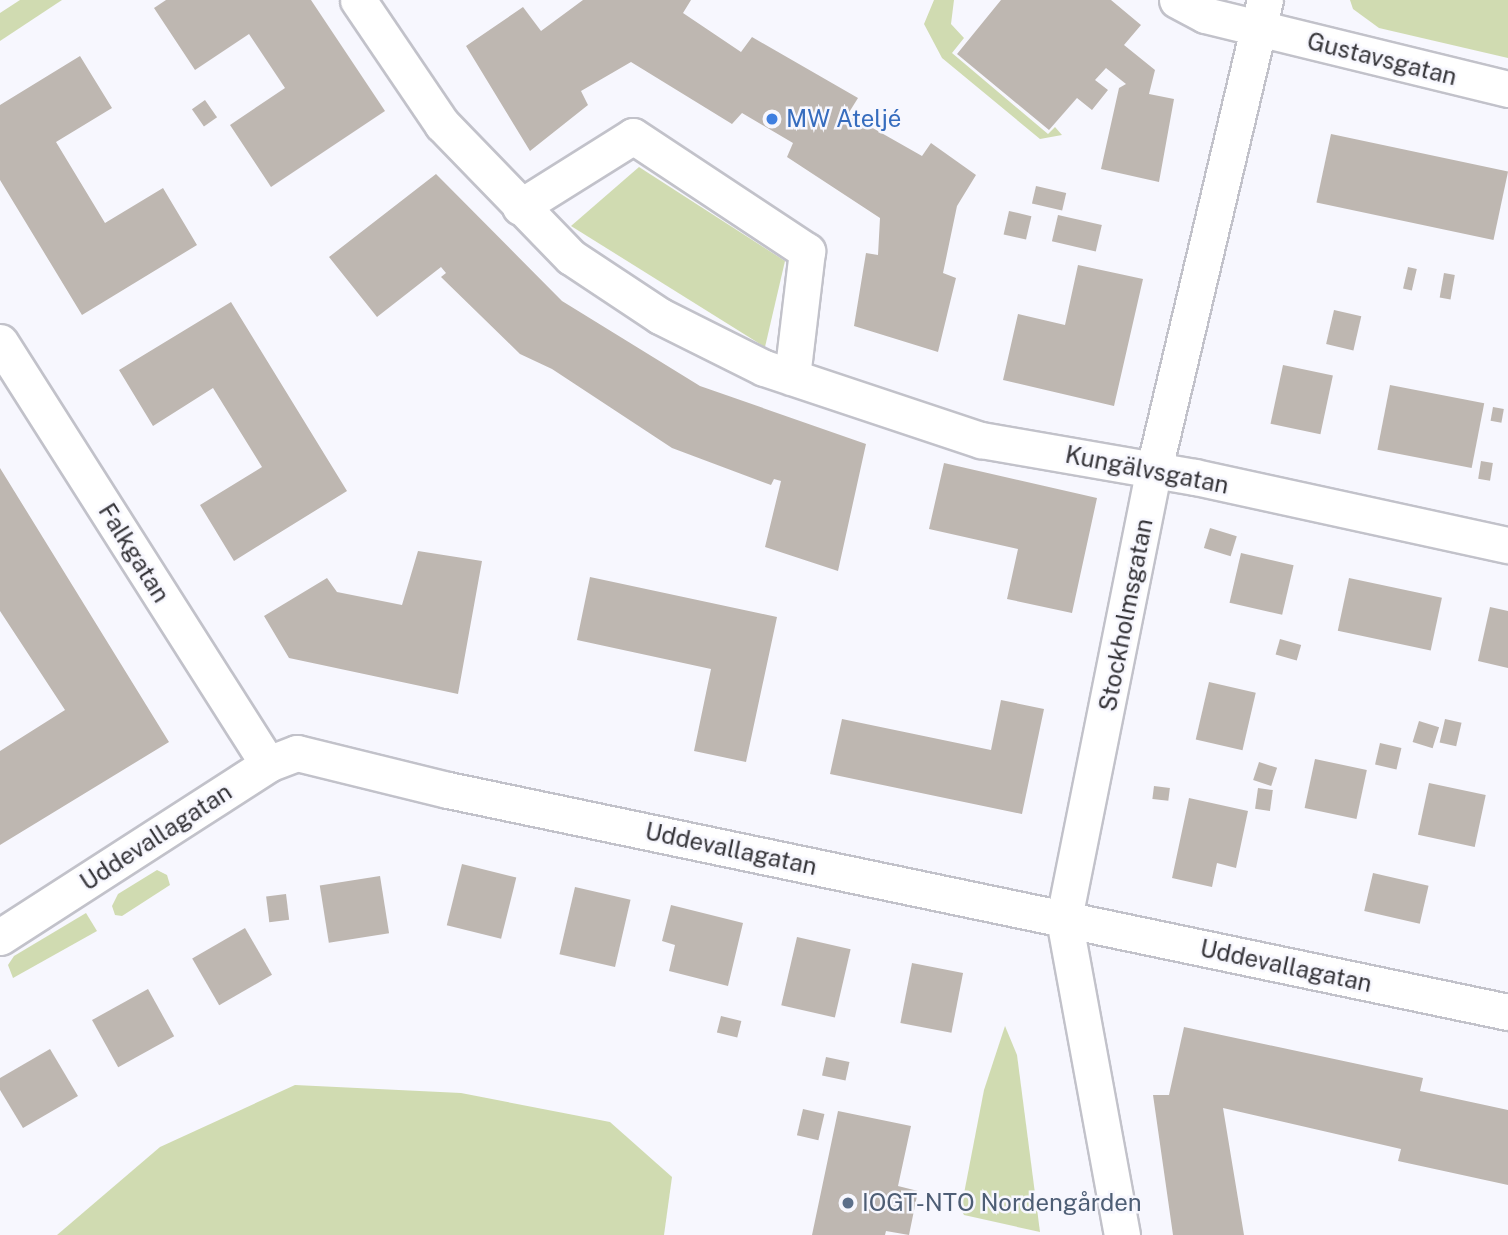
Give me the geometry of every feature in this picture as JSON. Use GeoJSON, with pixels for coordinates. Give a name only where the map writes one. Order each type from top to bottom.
{"type":"FeatureCollection","features":[{"type":"Feature","properties":{"kind":"street","name":"Kungälvsgatan"},"geometry":{"type":"LineString","coordinates":[[358,0],[442,124],[520,206],[571,257],[660,316],[792,377],[981,440],[1154,469],[1508,545]]}},
{"type":"Feature","properties":{"kind":"street","name":"Gustavsgatan"},"geometry":{"type":"LineString","coordinates":[[1177,0],[1205,15],[1261,13],[1508,89]]}},
{"type":"Feature","properties":{"kind":"street","name":"Stockholmsgatan"},"geometry":{"type":"LineString","coordinates":[[1122,1235],[1064,918],[1154,469],[1261,13]]}},
{"type":"Feature","properties":{"kind":"street"},"geometry":{"type":"LineString","coordinates":[[520,206],[633,136],[807,251],[792,377]]}},
{"type":"Feature","properties":{"kind":"street","name":"Falkgatan"},"geometry":{"type":"LineString","coordinates":[[0,342],[268,764]]}},
{"type":"Feature","properties":{"kind":"street","name":"Uddevallagatan"},"geometry":{"type":"LineString","coordinates":[[0,937],[268,764],[297,753],[448,790],[1508,1012]]}},
{"type":"Feature","properties":{"kind":"green space"},"geometry":{"type":"Polygon","coordinates":[[[20,0],[62,0],[0,41],[0,13],[20,0]]]}},
{"type":"Feature","properties":{"kind":"green space"},"geometry":{"type":"Polygon","coordinates":[[[934,0],[954,0],[951,24],[964,38],[952,53],[1048,134],[1055,127],[1062,135],[1040,139],[942,58],[924,24],[934,0]]]}},
{"type":"Feature","properties":{"kind":"green space"},"geometry":{"type":"Polygon","coordinates":[[[1350,0],[1508,0],[1508,58],[1379,28],[1353,9],[1350,0]]]}},
{"type":"Feature","properties":{"kind":"green space"},"geometry":{"type":"Polygon","coordinates":[[[639,167],[785,261],[765,347],[571,226],[639,167]]]}},
{"type":"Feature","properties":{"kind":"green space"},"geometry":{"type":"Polygon","coordinates":[[[157,870],[167,875],[170,885],[122,916],[115,915],[112,906],[118,894],[157,870]]]}},
{"type":"Feature","properties":{"kind":"green space"},"geometry":{"type":"Polygon","coordinates":[[[86,913],[97,931],[13,978],[8,965],[14,956],[86,913]]]}},
{"type":"Feature","properties":{"kind":"green space"},"geometry":{"type":"Polygon","coordinates":[[[1005,1026],[1017,1055],[1040,1232],[964,1215],[961,1209],[984,1090],[1005,1026]]]}},
{"type":"Feature","properties":{"kind":"green space"},"geometry":{"type":"Polygon","coordinates":[[[295,1085],[461,1093],[610,1122],[672,1177],[664,1235],[57,1235],[160,1147],[295,1085]]]}},
{"type":"Feature","properties":{"kind":"building"},"geometry":{"type":"Polygon","coordinates":[[[166,0],[311,0],[385,111],[271,187],[230,125],[285,88],[249,34],[195,70],[154,8],[166,0]]]}},
{"type":"Feature","properties":{"kind":"building"},"geometry":{"type":"Polygon","coordinates":[[[583,0],[691,0],[683,13],[741,52],[752,37],[858,98],[848,114],[922,156],[931,143],[976,175],[957,206],[943,273],[956,278],[938,352],[854,326],[866,253],[878,255],[880,218],[787,157],[793,143],[742,113],[732,124],[631,62],[581,91],[588,105],[530,151],[466,46],[523,7],[541,31],[583,0]]]}},
{"type":"Feature","properties":{"kind":"building"},"geometry":{"type":"Polygon","coordinates":[[[1001,0],[1111,0],[1141,25],[1124,45],[1155,70],[1149,94],[1174,99],[1159,182],[1101,169],[1119,88],[1126,84],[1106,68],[1095,80],[1108,90],[1092,110],[1077,98],[1049,130],[957,54],[1001,0]]]}},
{"type":"Feature","properties":{"kind":"building"},"geometry":{"type":"Polygon","coordinates":[[[80,56],[112,108],[56,142],[105,223],[163,188],[197,245],[82,315],[0,180],[0,105],[80,56]]]}},
{"type":"Feature","properties":{"kind":"building"},"geometry":{"type":"Polygon","coordinates":[[[205,100],[217,117],[204,126],[192,109],[205,100]]]}},
{"type":"Feature","properties":{"kind":"building"},"geometry":{"type":"Polygon","coordinates":[[[1331,134],[1508,172],[1493,240],[1316,202],[1331,134]]]}},
{"type":"Feature","properties":{"kind":"building"},"geometry":{"type":"Polygon","coordinates":[[[436,174],[562,301],[700,386],[866,444],[838,571],[765,547],[781,481],[774,479],[771,485],[672,448],[552,369],[520,354],[441,277],[446,273],[441,267],[377,317],[329,257],[436,174]]]}},
{"type":"Feature","properties":{"kind":"building"},"geometry":{"type":"Polygon","coordinates":[[[1036,186],[1066,193],[1062,211],[1032,204],[1036,186]]]}},
{"type":"Feature","properties":{"kind":"building"},"geometry":{"type":"Polygon","coordinates":[[[1009,211],[1031,216],[1026,240],[1004,234],[1009,211]]]}},
{"type":"Feature","properties":{"kind":"building"},"geometry":{"type":"Polygon","coordinates":[[[1058,215],[1102,225],[1096,251],[1052,241],[1058,215]]]}},
{"type":"Feature","properties":{"kind":"building"},"geometry":{"type":"Polygon","coordinates":[[[1078,265],[1143,279],[1114,406],[1003,380],[1018,314],[1065,325],[1078,265]]]}},
{"type":"Feature","properties":{"kind":"building"},"geometry":{"type":"Polygon","coordinates":[[[1408,267],[1417,269],[1412,290],[1403,288],[1408,267]]]}},
{"type":"Feature","properties":{"kind":"building"},"geometry":{"type":"Polygon","coordinates":[[[1444,273],[1455,275],[1450,300],[1440,298],[1444,273]]]}},
{"type":"Feature","properties":{"kind":"building"},"geometry":{"type":"Polygon","coordinates":[[[231,302],[347,491],[234,561],[200,505],[262,467],[213,388],[153,426],[119,370],[231,302]]]}},
{"type":"Feature","properties":{"kind":"building"},"geometry":{"type":"Polygon","coordinates":[[[1334,310],[1361,316],[1353,350],[1326,344],[1334,310]]]}},
{"type":"Feature","properties":{"kind":"building"},"geometry":{"type":"Polygon","coordinates":[[[1283,365],[1333,376],[1320,434],[1271,424],[1283,365]]]}},
{"type":"Feature","properties":{"kind":"building"},"geometry":{"type":"Polygon","coordinates":[[[1390,385],[1484,403],[1472,468],[1377,450],[1390,385]]]}},
{"type":"Feature","properties":{"kind":"building"},"geometry":{"type":"Polygon","coordinates":[[[1493,407],[1504,409],[1501,423],[1491,421],[1493,407]]]}},
{"type":"Feature","properties":{"kind":"building"},"geometry":{"type":"Polygon","coordinates":[[[1481,461],[1493,463],[1490,481],[1478,479],[1481,461]]]}},
{"type":"Feature","properties":{"kind":"building"},"geometry":{"type":"Polygon","coordinates":[[[944,463],[1097,498],[1072,613],[1007,599],[1018,549],[929,529],[944,463]]]}},
{"type":"Feature","properties":{"kind":"building"},"geometry":{"type":"Polygon","coordinates":[[[0,468],[169,742],[0,845],[0,751],[65,710],[0,611],[0,468]]]}},
{"type":"Feature","properties":{"kind":"building"},"geometry":{"type":"Polygon","coordinates":[[[1210,528],[1237,536],[1231,556],[1204,548],[1210,528]]]}},
{"type":"Feature","properties":{"kind":"building"},"geometry":{"type":"Polygon","coordinates":[[[418,551],[482,561],[458,694],[289,658],[264,616],[327,578],[337,592],[402,605],[418,551]]]}},
{"type":"Feature","properties":{"kind":"building"},"geometry":{"type":"Polygon","coordinates":[[[1241,553],[1294,565],[1282,615],[1230,603],[1241,553]]]}},
{"type":"Feature","properties":{"kind":"building"},"geometry":{"type":"Polygon","coordinates":[[[590,577],[777,617],[746,762],[694,751],[711,669],[577,640],[590,577]]]}},
{"type":"Feature","properties":{"kind":"building"},"geometry":{"type":"Polygon","coordinates":[[[1349,578],[1442,598],[1431,651],[1338,631],[1349,578]]]}},
{"type":"Feature","properties":{"kind":"building"},"geometry":{"type":"Polygon","coordinates":[[[1490,607],[1508,611],[1508,668],[1478,661],[1490,607]]]}},
{"type":"Feature","properties":{"kind":"building"},"geometry":{"type":"Polygon","coordinates":[[[1280,639],[1301,645],[1297,660],[1276,654],[1280,639]]]}},
{"type":"Feature","properties":{"kind":"building"},"geometry":{"type":"Polygon","coordinates":[[[1209,682],[1256,693],[1242,750],[1196,739],[1209,682]]]}},
{"type":"Feature","properties":{"kind":"building"},"geometry":{"type":"Polygon","coordinates":[[[1001,700],[1044,709],[1022,814],[830,774],[842,719],[991,750],[1001,700]]]}},
{"type":"Feature","properties":{"kind":"building"},"geometry":{"type":"Polygon","coordinates":[[[1445,719],[1462,723],[1456,746],[1440,742],[1445,719]]]}},
{"type":"Feature","properties":{"kind":"building"},"geometry":{"type":"Polygon","coordinates":[[[1419,721],[1439,727],[1433,748],[1413,742],[1419,721]]]}},
{"type":"Feature","properties":{"kind":"building"},"geometry":{"type":"Polygon","coordinates":[[[1380,743],[1401,748],[1396,769],[1375,764],[1380,743]]]}},
{"type":"Feature","properties":{"kind":"building"},"geometry":{"type":"Polygon","coordinates":[[[1315,759],[1367,770],[1356,819],[1305,808],[1315,759]]]}},
{"type":"Feature","properties":{"kind":"building"},"geometry":{"type":"Polygon","coordinates":[[[1259,762],[1277,768],[1271,786],[1253,780],[1259,762]]]}},
{"type":"Feature","properties":{"kind":"building"},"geometry":{"type":"Polygon","coordinates":[[[1429,783],[1486,795],[1475,847],[1418,835],[1429,783]]]}},
{"type":"Feature","properties":{"kind":"building"},"geometry":{"type":"Polygon","coordinates":[[[1154,786],[1170,788],[1168,801],[1152,799],[1154,786]]]}},
{"type":"Feature","properties":{"kind":"building"},"geometry":{"type":"Polygon","coordinates":[[[1258,788],[1273,790],[1270,811],[1255,809],[1258,788]]]}},
{"type":"Feature","properties":{"kind":"building"},"geometry":{"type":"Polygon","coordinates":[[[1189,798],[1248,811],[1236,868],[1217,863],[1212,887],[1172,878],[1189,798]]]}},
{"type":"Feature","properties":{"kind":"building"},"geometry":{"type":"Polygon","coordinates":[[[462,864],[516,878],[501,939],[447,925],[462,864]]]}},
{"type":"Feature","properties":{"kind":"building"},"geometry":{"type":"Polygon","coordinates":[[[1373,873],[1429,886],[1420,924],[1364,911],[1373,873]]]}},
{"type":"Feature","properties":{"kind":"building"},"geometry":{"type":"Polygon","coordinates":[[[380,876],[389,933],[329,943],[320,886],[380,876]]]}},
{"type":"Feature","properties":{"kind":"building"},"geometry":{"type":"Polygon","coordinates":[[[575,887],[631,900],[615,967],[559,954],[575,887]]]}},
{"type":"Feature","properties":{"kind":"building"},"geometry":{"type":"Polygon","coordinates":[[[286,894],[289,920],[269,922],[266,896],[286,894]]]}},
{"type":"Feature","properties":{"kind":"building"},"geometry":{"type":"Polygon","coordinates":[[[671,905],[743,923],[728,986],[669,971],[675,945],[662,941],[671,905]]]}},
{"type":"Feature","properties":{"kind":"building"},"geometry":{"type":"Polygon","coordinates":[[[245,928],[272,975],[219,1005],[192,958],[245,928]]]}},
{"type":"Feature","properties":{"kind":"building"},"geometry":{"type":"Polygon","coordinates":[[[797,937],[851,949],[835,1018],[781,1005],[797,937]]]}},
{"type":"Feature","properties":{"kind":"building"},"geometry":{"type":"Polygon","coordinates":[[[912,963],[963,973],[951,1033],[900,1023],[912,963]]]}},
{"type":"Feature","properties":{"kind":"building"},"geometry":{"type":"Polygon","coordinates":[[[148,989],[174,1036],[118,1067],[92,1020],[148,989]]]}},
{"type":"Feature","properties":{"kind":"building"},"geometry":{"type":"Polygon","coordinates":[[[721,1016],[741,1021],[737,1038],[717,1032],[721,1016]]]}},
{"type":"Feature","properties":{"kind":"building"},"geometry":{"type":"Polygon","coordinates":[[[1184,1027],[1423,1078],[1420,1091],[1508,1110],[1508,1185],[1398,1161],[1401,1149],[1223,1108],[1244,1235],[1173,1235],[1153,1095],[1169,1095],[1184,1027]]]}},
{"type":"Feature","properties":{"kind":"building"},"geometry":{"type":"Polygon","coordinates":[[[50,1049],[78,1096],[23,1128],[0,1090],[0,1078],[50,1049]]]}},
{"type":"Feature","properties":{"kind":"building"},"geometry":{"type":"Polygon","coordinates":[[[826,1057],[849,1062],[846,1081],[822,1076],[826,1057]]]}},
{"type":"Feature","properties":{"kind":"building"},"geometry":{"type":"Polygon","coordinates":[[[803,1109],[824,1114],[818,1140],[797,1135],[803,1109]]]}},
{"type":"Feature","properties":{"kind":"building"},"geometry":{"type":"Polygon","coordinates":[[[838,1111],[911,1126],[898,1186],[918,1191],[909,1235],[886,1231],[885,1235],[812,1235],[838,1111]]]}},
{"type":"Feature","properties":{"kind":"place","name":"MW Ateljé"},"geometry":{"type":"Point","coordinates":[772,119]}},
{"type":"Feature","properties":{"kind":"place","name":"IOGT-NTO Nordengården"},"geometry":{"type":"Point","coordinates":[848,1203]}}]}
